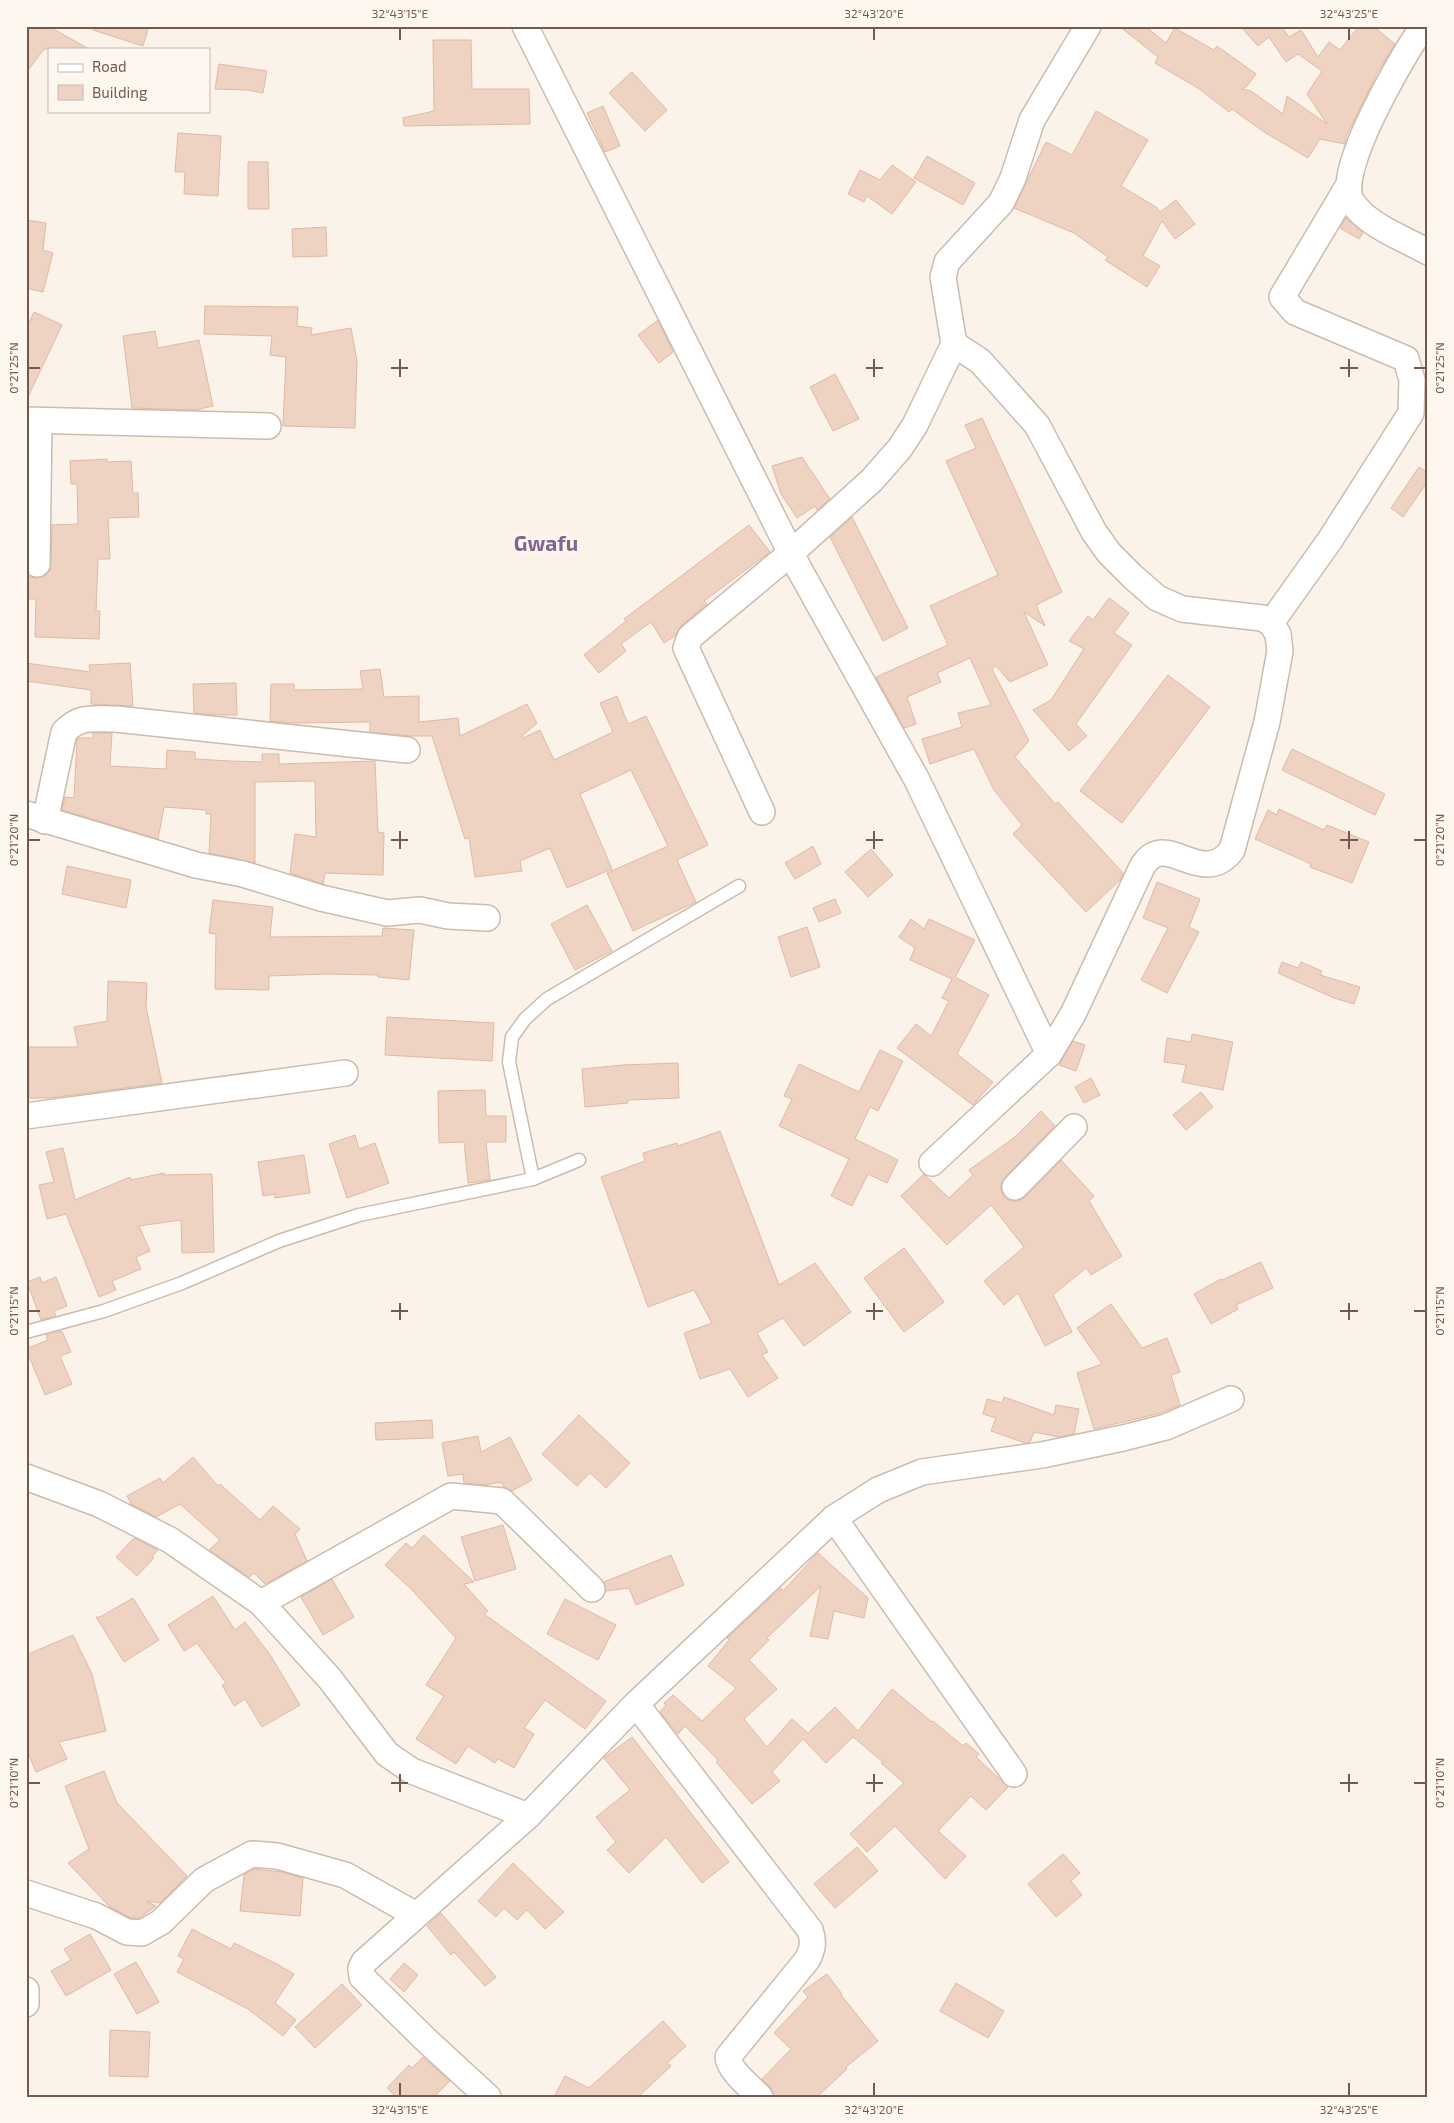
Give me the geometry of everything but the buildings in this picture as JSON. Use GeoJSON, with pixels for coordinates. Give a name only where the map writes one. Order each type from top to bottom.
{"type":"FeatureCollection","features":[{"type":"Feature","properties":{"kind":"street"},"geometry":{"type":"LineString","coordinates":[[525,26],[791,553],[917,780],[1049,1054]]}},
{"type":"Feature","properties":{"kind":"street"},"geometry":{"type":"LineString","coordinates":[[762,812],[686,648],[690,637],[791,553],[872,480],[900,448],[915,425],[954,344],[943,277],[948,262],[1001,203],[1013,178],[1032,120],[1088,26]]}},
{"type":"Feature","properties":{"kind":"street"},"geometry":{"type":"LineString","coordinates":[[1271,623],[1330,540],[1411,414],[1412,380],[1406,360],[1296,312],[1282,297],[1347,188],[1352,166],[1382,96],[1423,26]]}},
{"type":"Feature","properties":{"kind":"street"},"geometry":{"type":"LineString","coordinates":[[1347,188],[1352,201],[1369,220],[1428,252]]}},
{"type":"Feature","properties":{"kind":"street"},"geometry":{"type":"LineString","coordinates":[[932,1163],[1049,1054],[1073,1014],[1143,865],[1152,856],[1162,853],[1208,865],[1224,861],[1232,850],[1267,722],[1280,651],[1278,634],[1271,623],[1262,618],[1182,609],[1157,598],[1132,576],[1109,553],[1094,532],[1037,425],[980,361],[954,344]]}},
{"type":"Feature","properties":{"kind":"street"},"geometry":{"type":"LineString","coordinates":[[37,564],[33,420],[268,426]]}},
{"type":"Feature","properties":{"kind":"street"},"geometry":{"type":"LineString","coordinates":[[407,750],[116,719],[82,719],[72,724],[64,732],[36,818],[196,865],[243,874],[322,898],[387,913],[420,910],[448,916],[487,918]]}},
{"type":"Feature","properties":{"kind":"street"},"geometry":{"type":"LineString","coordinates":[[26,1116],[345,1073]]}},
{"type":"Feature","properties":{"kind":"street"},"geometry":{"type":"LineString","coordinates":[[1016,1187],[1074,1127]]}},
{"type":"Feature","properties":{"kind":"street"},"geometry":{"type":"LineString","coordinates":[[488,2097],[362,1977],[361,1968],[364,1962],[528,1816],[636,1704],[834,1518],[878,1490],[922,1472],[1042,1455],[1166,1427],[1230,1399]]}},
{"type":"Feature","properties":{"kind":"street"},"geometry":{"type":"LineString","coordinates":[[26,1477],[99,1504],[170,1540],[261,1603],[330,1679],[388,1754],[412,1772],[528,1816]]}},
{"type":"Feature","properties":{"kind":"street"},"geometry":{"type":"LineString","coordinates":[[261,1603],[451,1496],[502,1501],[592,1589]]}},
{"type":"Feature","properties":{"kind":"street"},"geometry":{"type":"LineString","coordinates":[[834,1518],[1014,1774]]}},
{"type":"Feature","properties":{"kind":"street"},"geometry":{"type":"LineString","coordinates":[[636,1704],[804,1922],[813,1938],[813,1949],[807,1960],[728,2057],[728,2062],[732,2068],[760,2097]]}},
{"type":"Feature","properties":{"kind":"street"},"geometry":{"type":"LineString","coordinates":[[26,1893],[96,1916],[127,1932],[142,1934],[161,1922],[204,1880],[252,1854],[277,1856],[345,1875],[416,1915]]}},
{"type":"Feature","properties":{"kind":"street"},"geometry":{"type":"LineString","coordinates":[[26,1990],[26,2004]]}},
{"type":"Feature","properties":{"kind":"lane"},"geometry":{"type":"LineString","coordinates":[[533,1179],[509,1062],[512,1037],[525,1019],[548,999],[739,886]]}},
{"type":"Feature","properties":{"kind":"lane"},"geometry":{"type":"LineString","coordinates":[[26,1332],[113,1308],[182,1283],[279,1241],[360,1214],[533,1179],[579,1160]]}},
{"type":"Feature","properties":{"kind":"district","name":"Gwafu"},"geometry":{"type":"Point","coordinates":[546,544]}}]}
